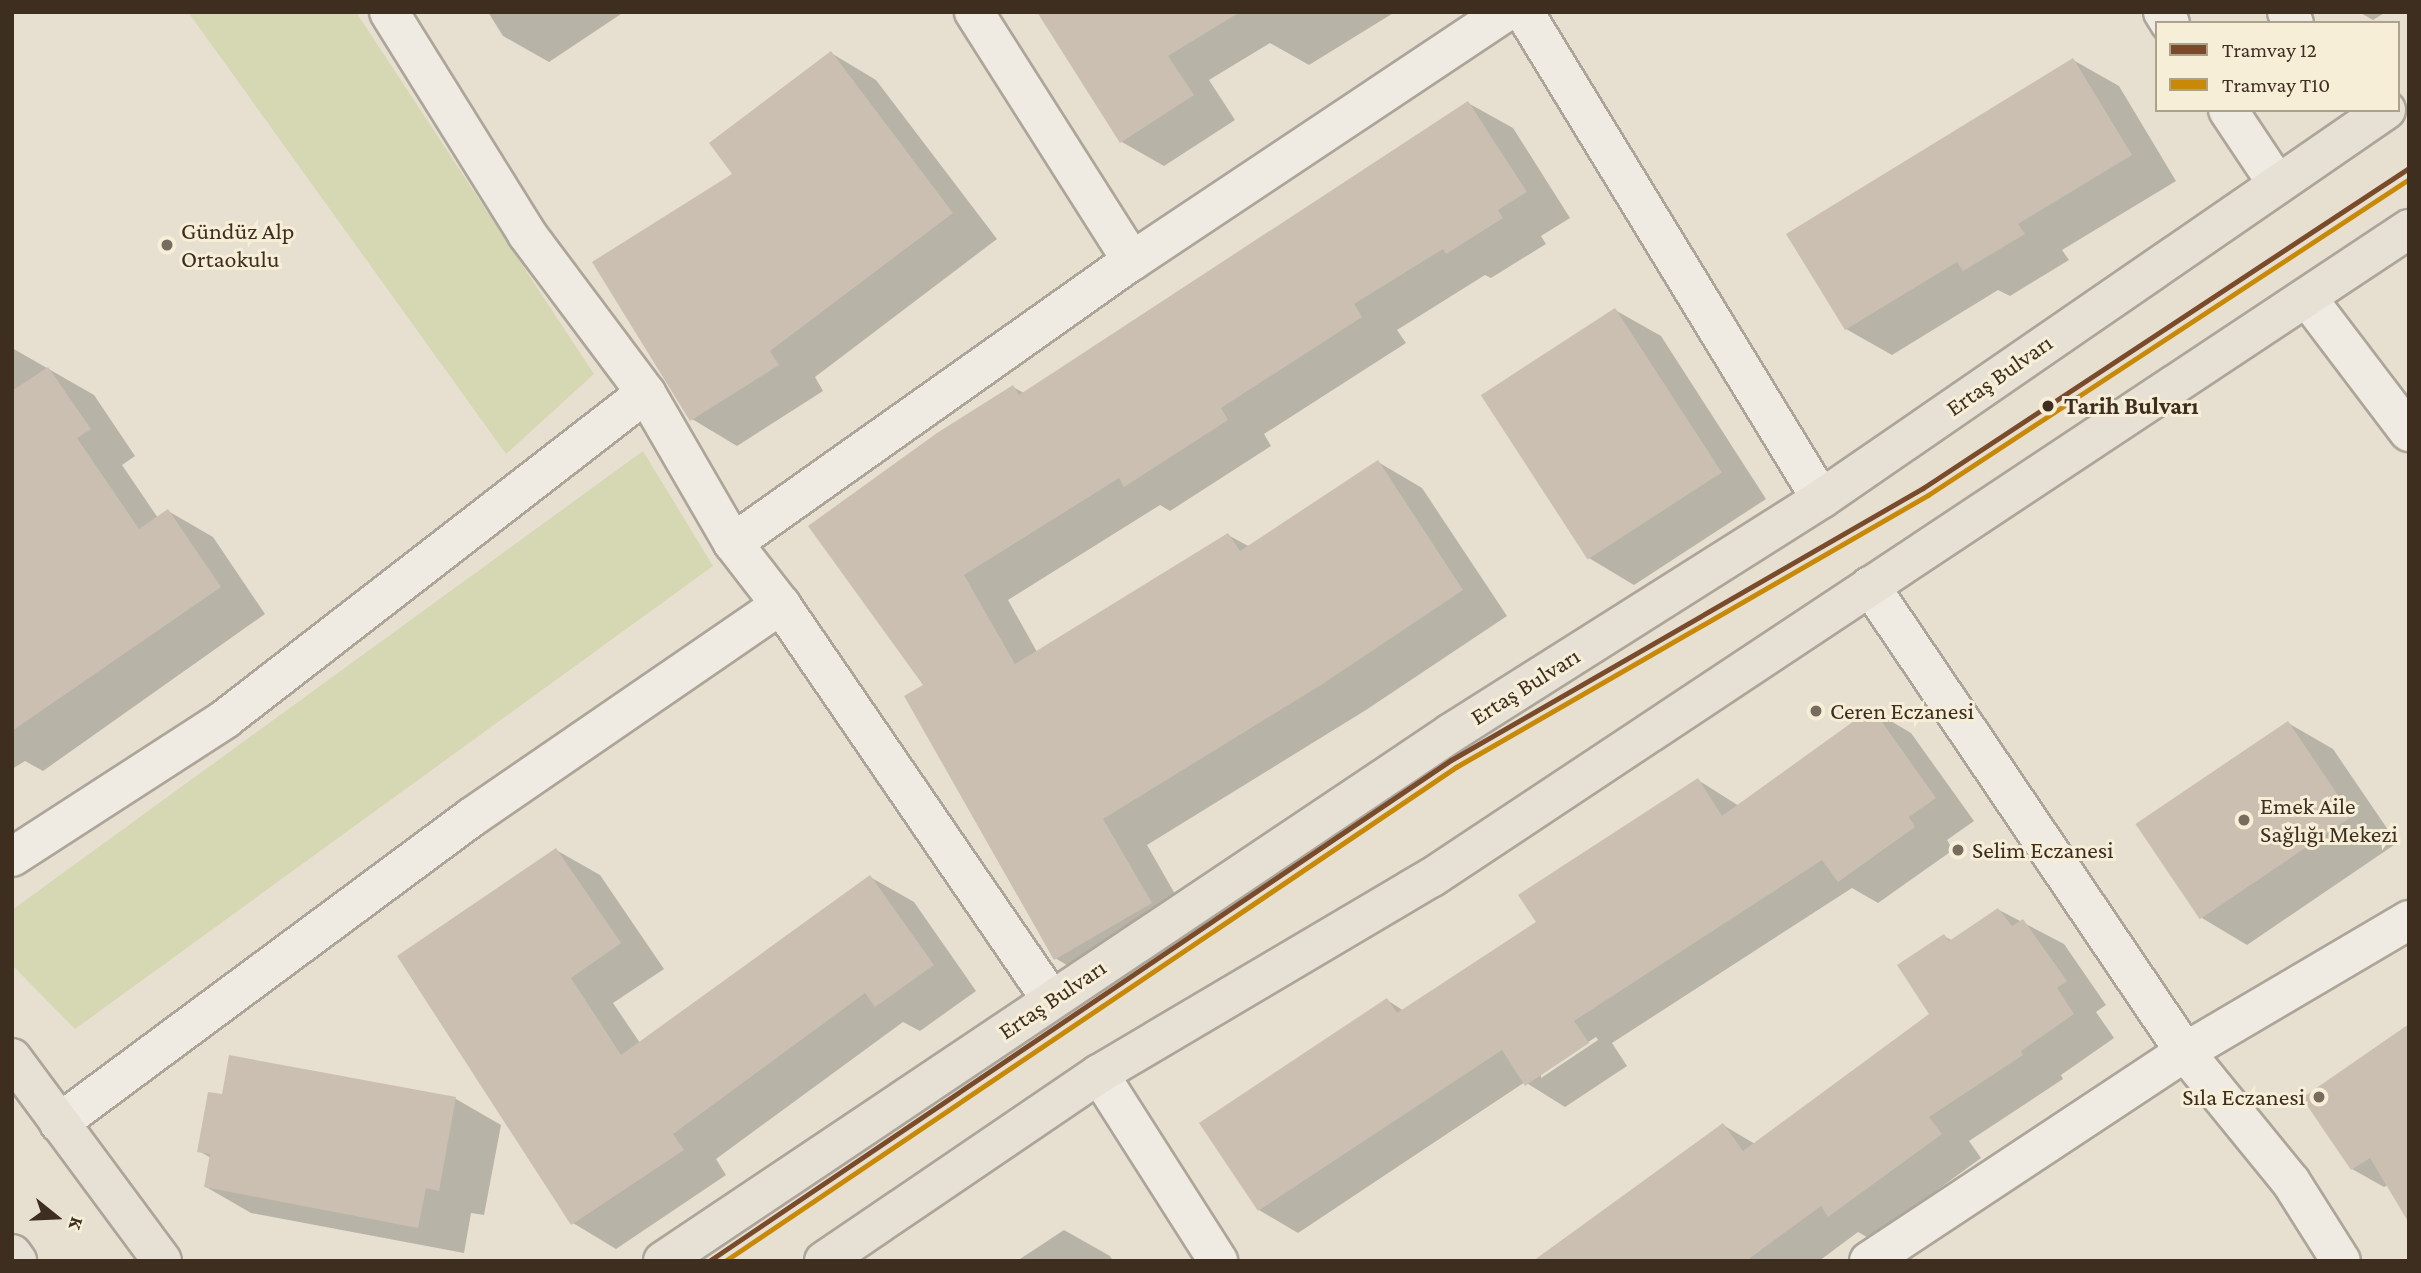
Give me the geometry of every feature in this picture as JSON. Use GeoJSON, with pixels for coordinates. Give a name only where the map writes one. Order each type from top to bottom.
{"type":"FeatureCollection","features":[{"type":"Feature","properties":{"kind":"main road","name":"Ertaş Bulvarı"},"geometry":{"type":"LineString","coordinates":[[663,1261],[1451,733],[1821,499],[2367,115]]}},
{"type":"Feature","properties":{"kind":"main road"},"geometry":{"type":"LineString","coordinates":[[824,1261],[1099,1074],[1431,878],[2308,299],[2408,230]]}},
{"type":"Feature","properties":{"kind":"main road"},"geometry":{"type":"LineString","coordinates":[[12,1058],[162,1261]]}},
{"type":"Feature","properties":{"kind":"main road"},"geometry":{"type":"LineString","coordinates":[[12,1254],[16,1261]]}},
{"type":"Feature","properties":{"kind":"street"},"geometry":{"type":"LineString","coordinates":[[390,12],[527,234],[646,394],[733,543],[781,605],[1051,999]]}},
{"type":"Feature","properties":{"kind":"street"},"geometry":{"type":"LineString","coordinates":[[974,12],[1132,261]]}},
{"type":"Feature","properties":{"kind":"street"},"geometry":{"type":"LineString","coordinates":[[733,543],[1132,261],[1505,12]]}},
{"type":"Feature","properties":{"kind":"street"},"geometry":{"type":"LineString","coordinates":[[1524,12],[1821,499]]}},
{"type":"Feature","properties":{"kind":"street"},"geometry":{"type":"LineString","coordinates":[[2229,112],[2276,181]]}},
{"type":"Feature","properties":{"kind":"street"},"geometry":{"type":"LineString","coordinates":[[2308,299],[2409,432]]}},
{"type":"Feature","properties":{"kind":"street"},"geometry":{"type":"LineString","coordinates":[[12,857],[225,719],[646,394]]}},
{"type":"Feature","properties":{"kind":"street"},"geometry":{"type":"LineString","coordinates":[[1870,586],[2185,1052],[2291,1182],[2341,1261]]}},
{"type":"Feature","properties":{"kind":"street"},"geometry":{"type":"LineString","coordinates":[[59,1122],[472,817],[781,605]]}},
{"type":"Feature","properties":{"kind":"street"},"geometry":{"type":"LineString","coordinates":[[1870,1261],[2185,1052],[2409,920]]}},
{"type":"Feature","properties":{"kind":"street"},"geometry":{"type":"LineString","coordinates":[[1099,1074],[1218,1261]]}},
{"type":"Feature","properties":{"kind":"green space"},"geometry":{"type":"Polygon","coordinates":[[[188,12],[356,12],[594,374],[506,454],[188,12]]]}},
{"type":"Feature","properties":{"kind":"green space"},"geometry":{"type":"Polygon","coordinates":[[[643,451],[713,566],[75,1029],[12,965],[12,910],[643,451]]]}},
{"type":"Feature","properties":{"kind":"building"},"geometry":{"type":"Polygon","coordinates":[[[1037,12],[1240,12],[1168,56],[1194,95],[1120,143],[1037,12]]]}},
{"type":"Feature","properties":{"kind":"building"},"geometry":{"type":"Polygon","coordinates":[[[831,51],[953,213],[770,351],[779,365],[690,421],[592,262],[732,174],[709,143],[831,51]]]}},
{"type":"Feature","properties":{"kind":"building"},"geometry":{"type":"Polygon","coordinates":[[[2073,58],[2132,155],[2018,224],[2025,234],[1963,271],[1957,262],[1845,330],[1786,234],[2073,58]]]}},
{"type":"Feature","properties":{"kind":"building"},"geometry":{"type":"Polygon","coordinates":[[[1468,101],[1527,192],[1498,210],[1503,218],[1446,254],[1443,249],[1354,304],[1362,317],[1221,408],[1228,420],[1124,487],[1119,478],[964,575],[1015,664],[1228,533],[1240,551],[1378,460],[1463,590],[1321,685],[1103,819],[1152,903],[1054,960],[904,696],[923,685],[808,526],[937,433],[1013,385],[1019,395],[1468,101]]]}},
{"type":"Feature","properties":{"kind":"building"},"geometry":{"type":"Polygon","coordinates":[[[1615,308],[1722,472],[1588,560],[1481,395],[1615,308]]]}},
{"type":"Feature","properties":{"kind":"building"},"geometry":{"type":"Polygon","coordinates":[[[48,367],[91,429],[77,438],[139,529],[168,509],[221,587],[12,731],[12,391],[48,367]]]}},
{"type":"Feature","properties":{"kind":"building"},"geometry":{"type":"Polygon","coordinates":[[[1872,708],[1936,798],[1909,817],[1915,827],[1838,882],[1822,860],[1574,1021],[1589,1043],[1525,1086],[1502,1050],[1258,1211],[1199,1123],[1387,998],[1397,1013],[1536,922],[1518,895],[1698,778],[1722,816],[1872,708]]]}},
{"type":"Feature","properties":{"kind":"building","name":"Emek Aile Sağlığı Mekezi"},"geometry":{"type":"Polygon","coordinates":[[[2288,721],[2352,816],[2200,919],[2135,824],[2288,721]]]}},
{"type":"Feature","properties":{"kind":"building"},"geometry":{"type":"Polygon","coordinates":[[[556,848],[621,943],[571,978],[621,1055],[870,875],[934,965],[875,1007],[865,993],[673,1134],[684,1150],[571,1225],[397,956],[556,848]]]}},
{"type":"Feature","properties":{"kind":"building"},"geometry":{"type":"Polygon","coordinates":[[[1998,908],[2012,926],[2023,919],[2067,981],[2057,988],[2074,1014],[2021,1051],[2023,1055],[1929,1117],[1942,1134],[1828,1217],[1821,1206],[1746,1261],[1533,1261],[1723,1123],[1743,1151],[1929,1014],[1897,965],[1944,934],[1949,941],[1998,908]]]}},
{"type":"Feature","properties":{"kind":"building"},"geometry":{"type":"Polygon","coordinates":[[[2409,1024],[2409,1223],[2370,1158],[2351,1170],[2302,1098],[2409,1024]]]}},
{"type":"Feature","properties":{"kind":"building"},"geometry":{"type":"Polygon","coordinates":[[[229,1055],[456,1097],[439,1191],[426,1188],[418,1228],[204,1187],[210,1154],[197,1152],[208,1092],[222,1094],[229,1055]]]}},
{"type":"Feature","properties":{"kind":"tram line","name":"12"},"geometry":{"type":"LineString","coordinates":[[709,1261],[1451,760],[1923,488],[2409,168]]}},
{"type":"Feature","properties":{"kind":"tram line","name":"T10"},"geometry":{"type":"LineString","coordinates":[[725,1261],[1456,767],[1928,495],[2409,179]]}},
{"type":"Feature","properties":{"kind":"place","name":"Gündüz Alp Ortaokulu"},"geometry":{"type":"Point","coordinates":[167,245]}},
{"type":"Feature","properties":{"kind":"place","name":"Tarih Bulvarı"},"geometry":{"type":"Point","coordinates":[2048,406]}},
{"type":"Feature","properties":{"kind":"place","name":"Ceren Eczanesi"},"geometry":{"type":"Point","coordinates":[1816,711]}},
{"type":"Feature","properties":{"kind":"place","name":"Emek Aile Sağlığı Mekezi"},"geometry":{"type":"Point","coordinates":[2244,820]}},
{"type":"Feature","properties":{"kind":"place","name":"Selim Eczanesi"},"geometry":{"type":"Point","coordinates":[1958,850]}},
{"type":"Feature","properties":{"kind":"place","name":"Sıla Eczanesi"},"geometry":{"type":"Point","coordinates":[2319,1097]}}]}
